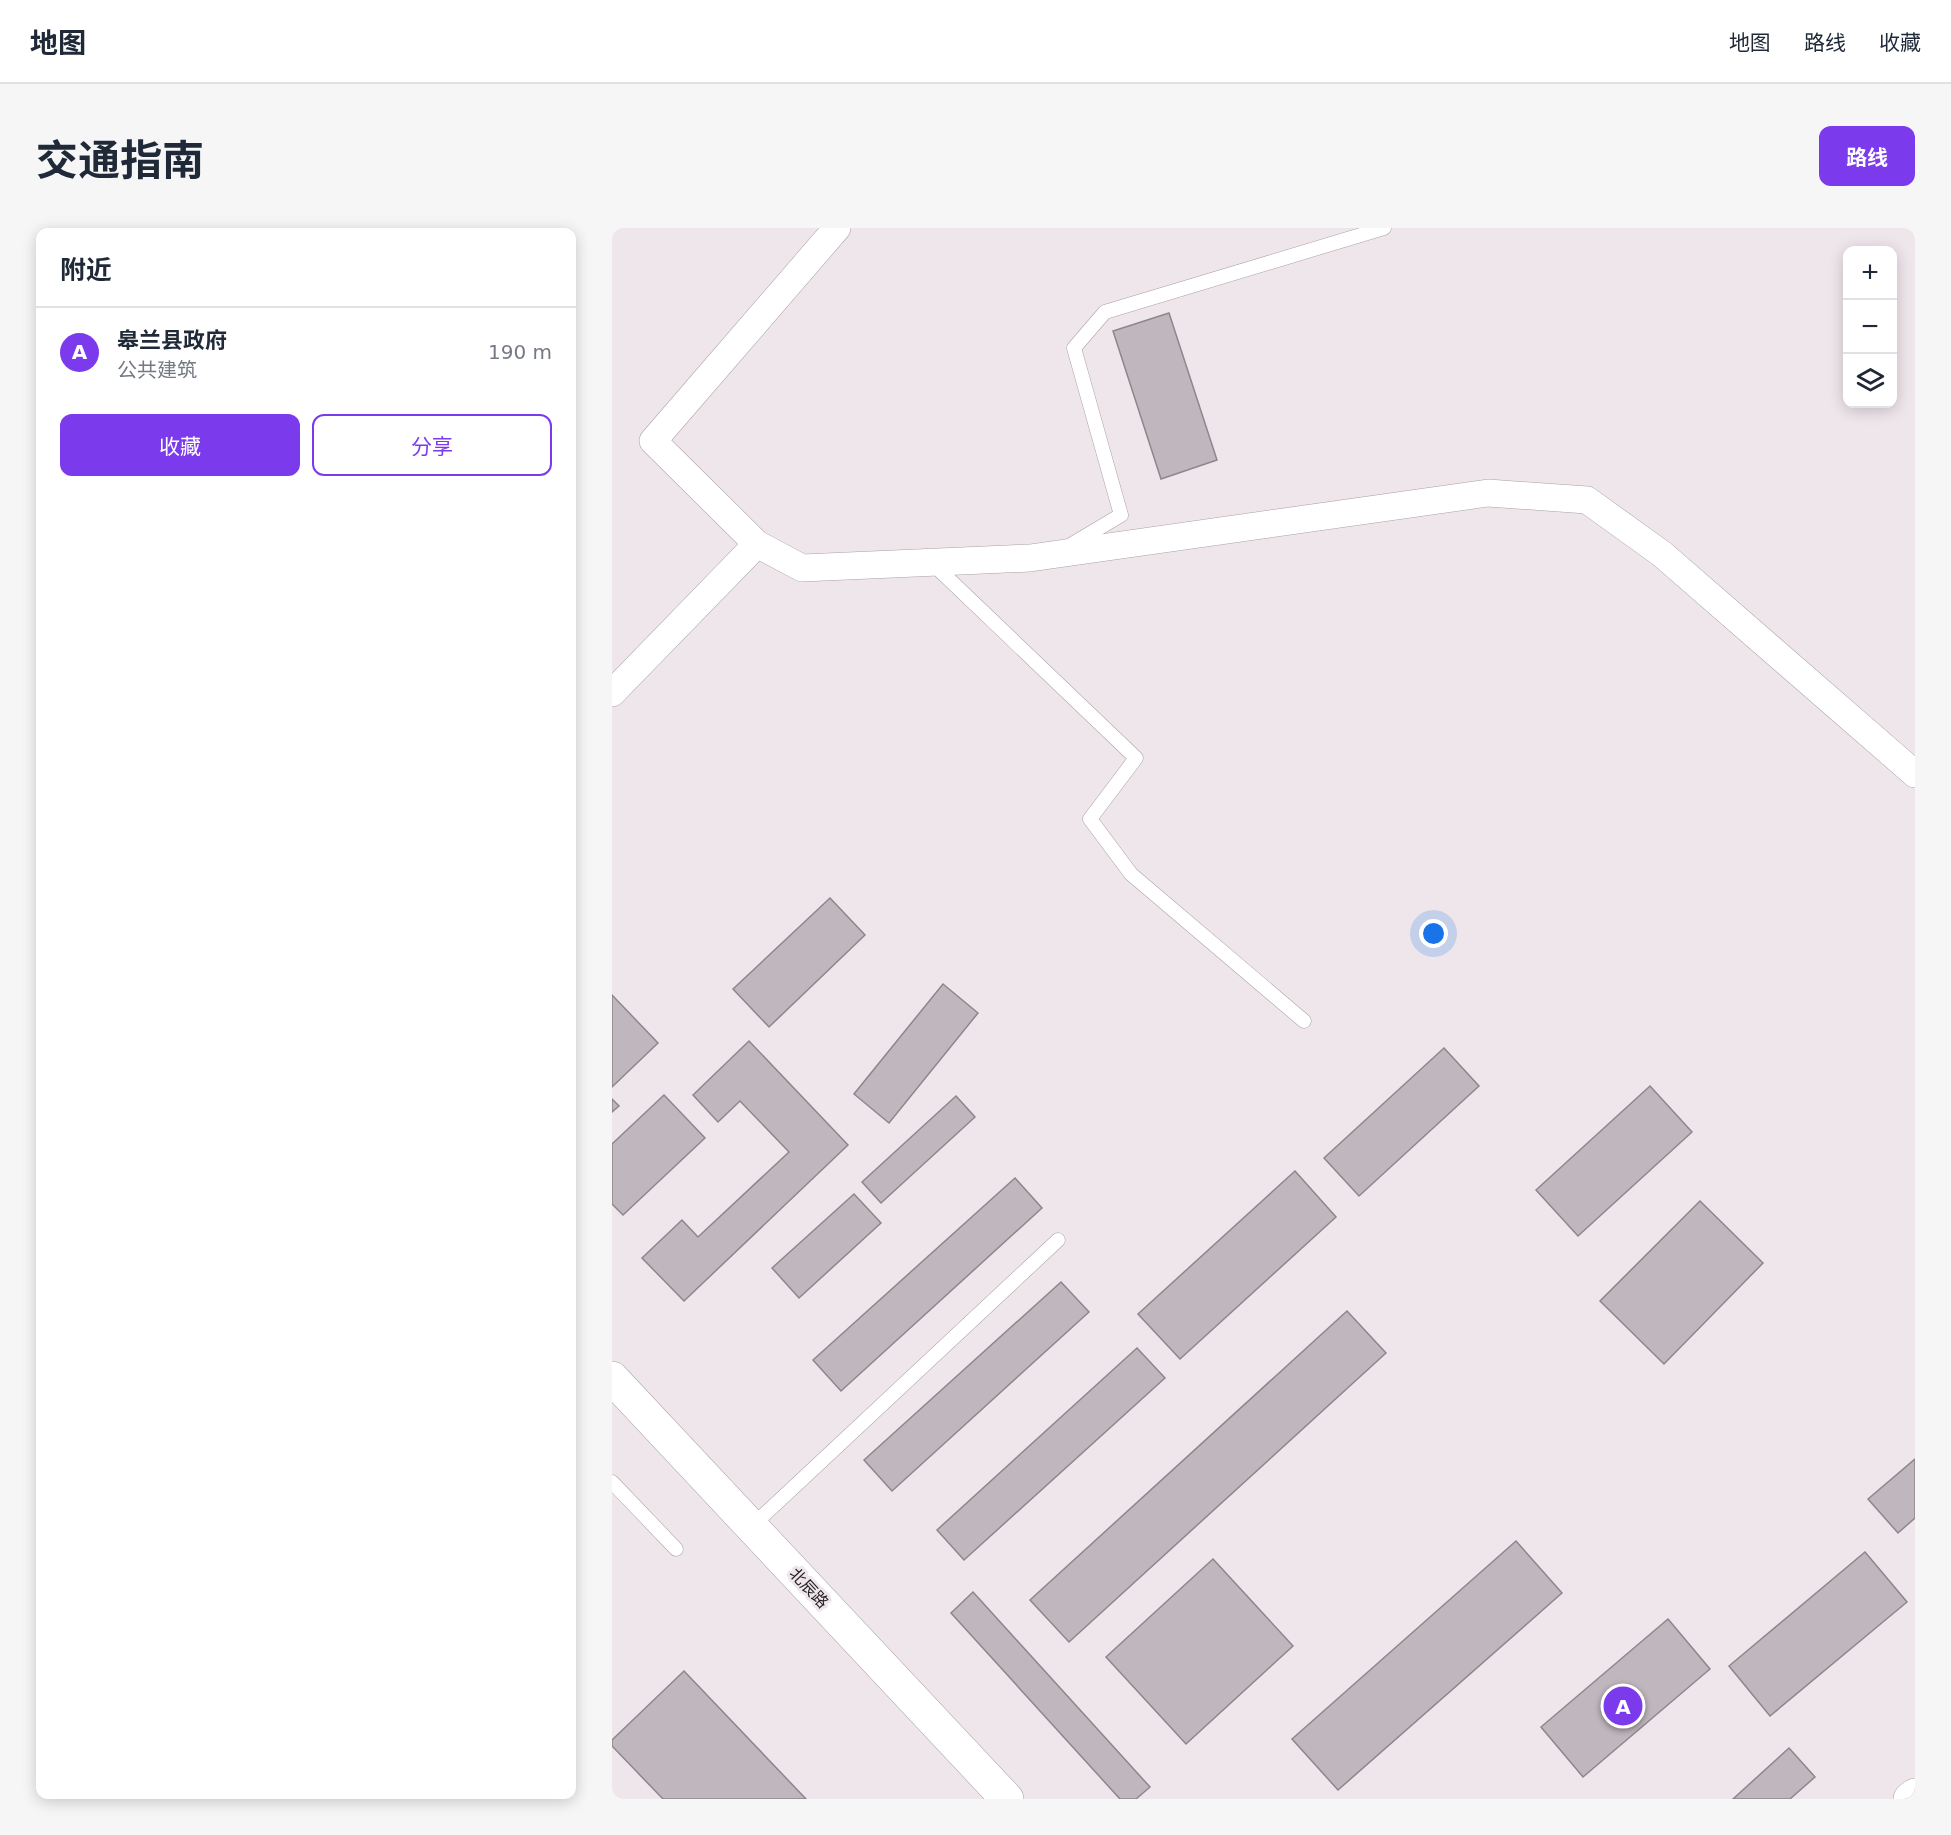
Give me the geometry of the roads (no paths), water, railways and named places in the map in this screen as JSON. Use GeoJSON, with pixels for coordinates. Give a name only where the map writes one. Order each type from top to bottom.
{"type":"FeatureCollection","features":[{"type":"Feature","properties":{"kind":"main road","name":"北辰路"},"geometry":{"type":"LineString","coordinates":[[612,1378],[1007,1799]]}},
{"type":"Feature","properties":{"kind":"main road"},"geometry":{"type":"LineString","coordinates":[[1910,1799],[1915,1795]]}},
{"type":"Feature","properties":{"kind":"street"},"geometry":{"type":"LineString","coordinates":[[837,228],[654,441],[757,543],[802,568],[1030,558],[1488,493],[1587,500],[1662,555],[1915,774]]}},
{"type":"Feature","properties":{"kind":"street"},"geometry":{"type":"LineString","coordinates":[[612,693],[757,543]]}},
{"type":"Feature","properties":{"kind":"lane"},"geometry":{"type":"LineString","coordinates":[[1054,555],[1122,516],[1074,348],[1105,312],[1383,228]]}},
{"type":"Feature","properties":{"kind":"lane"},"geometry":{"type":"LineString","coordinates":[[932,562],[1136,758],[1090,819],[1131,874],[1304,1021]]}},
{"type":"Feature","properties":{"kind":"lane"},"geometry":{"type":"LineString","coordinates":[[751,1527],[1058,1240]]}},
{"type":"Feature","properties":{"kind":"lane"},"geometry":{"type":"LineString","coordinates":[[612,1482],[676,1550]]}},
{"type":"Feature","properties":{"kind":"place","name":"皋兰县政府"},"geometry":{"type":"Point","coordinates":[1623,1706]}}]}
